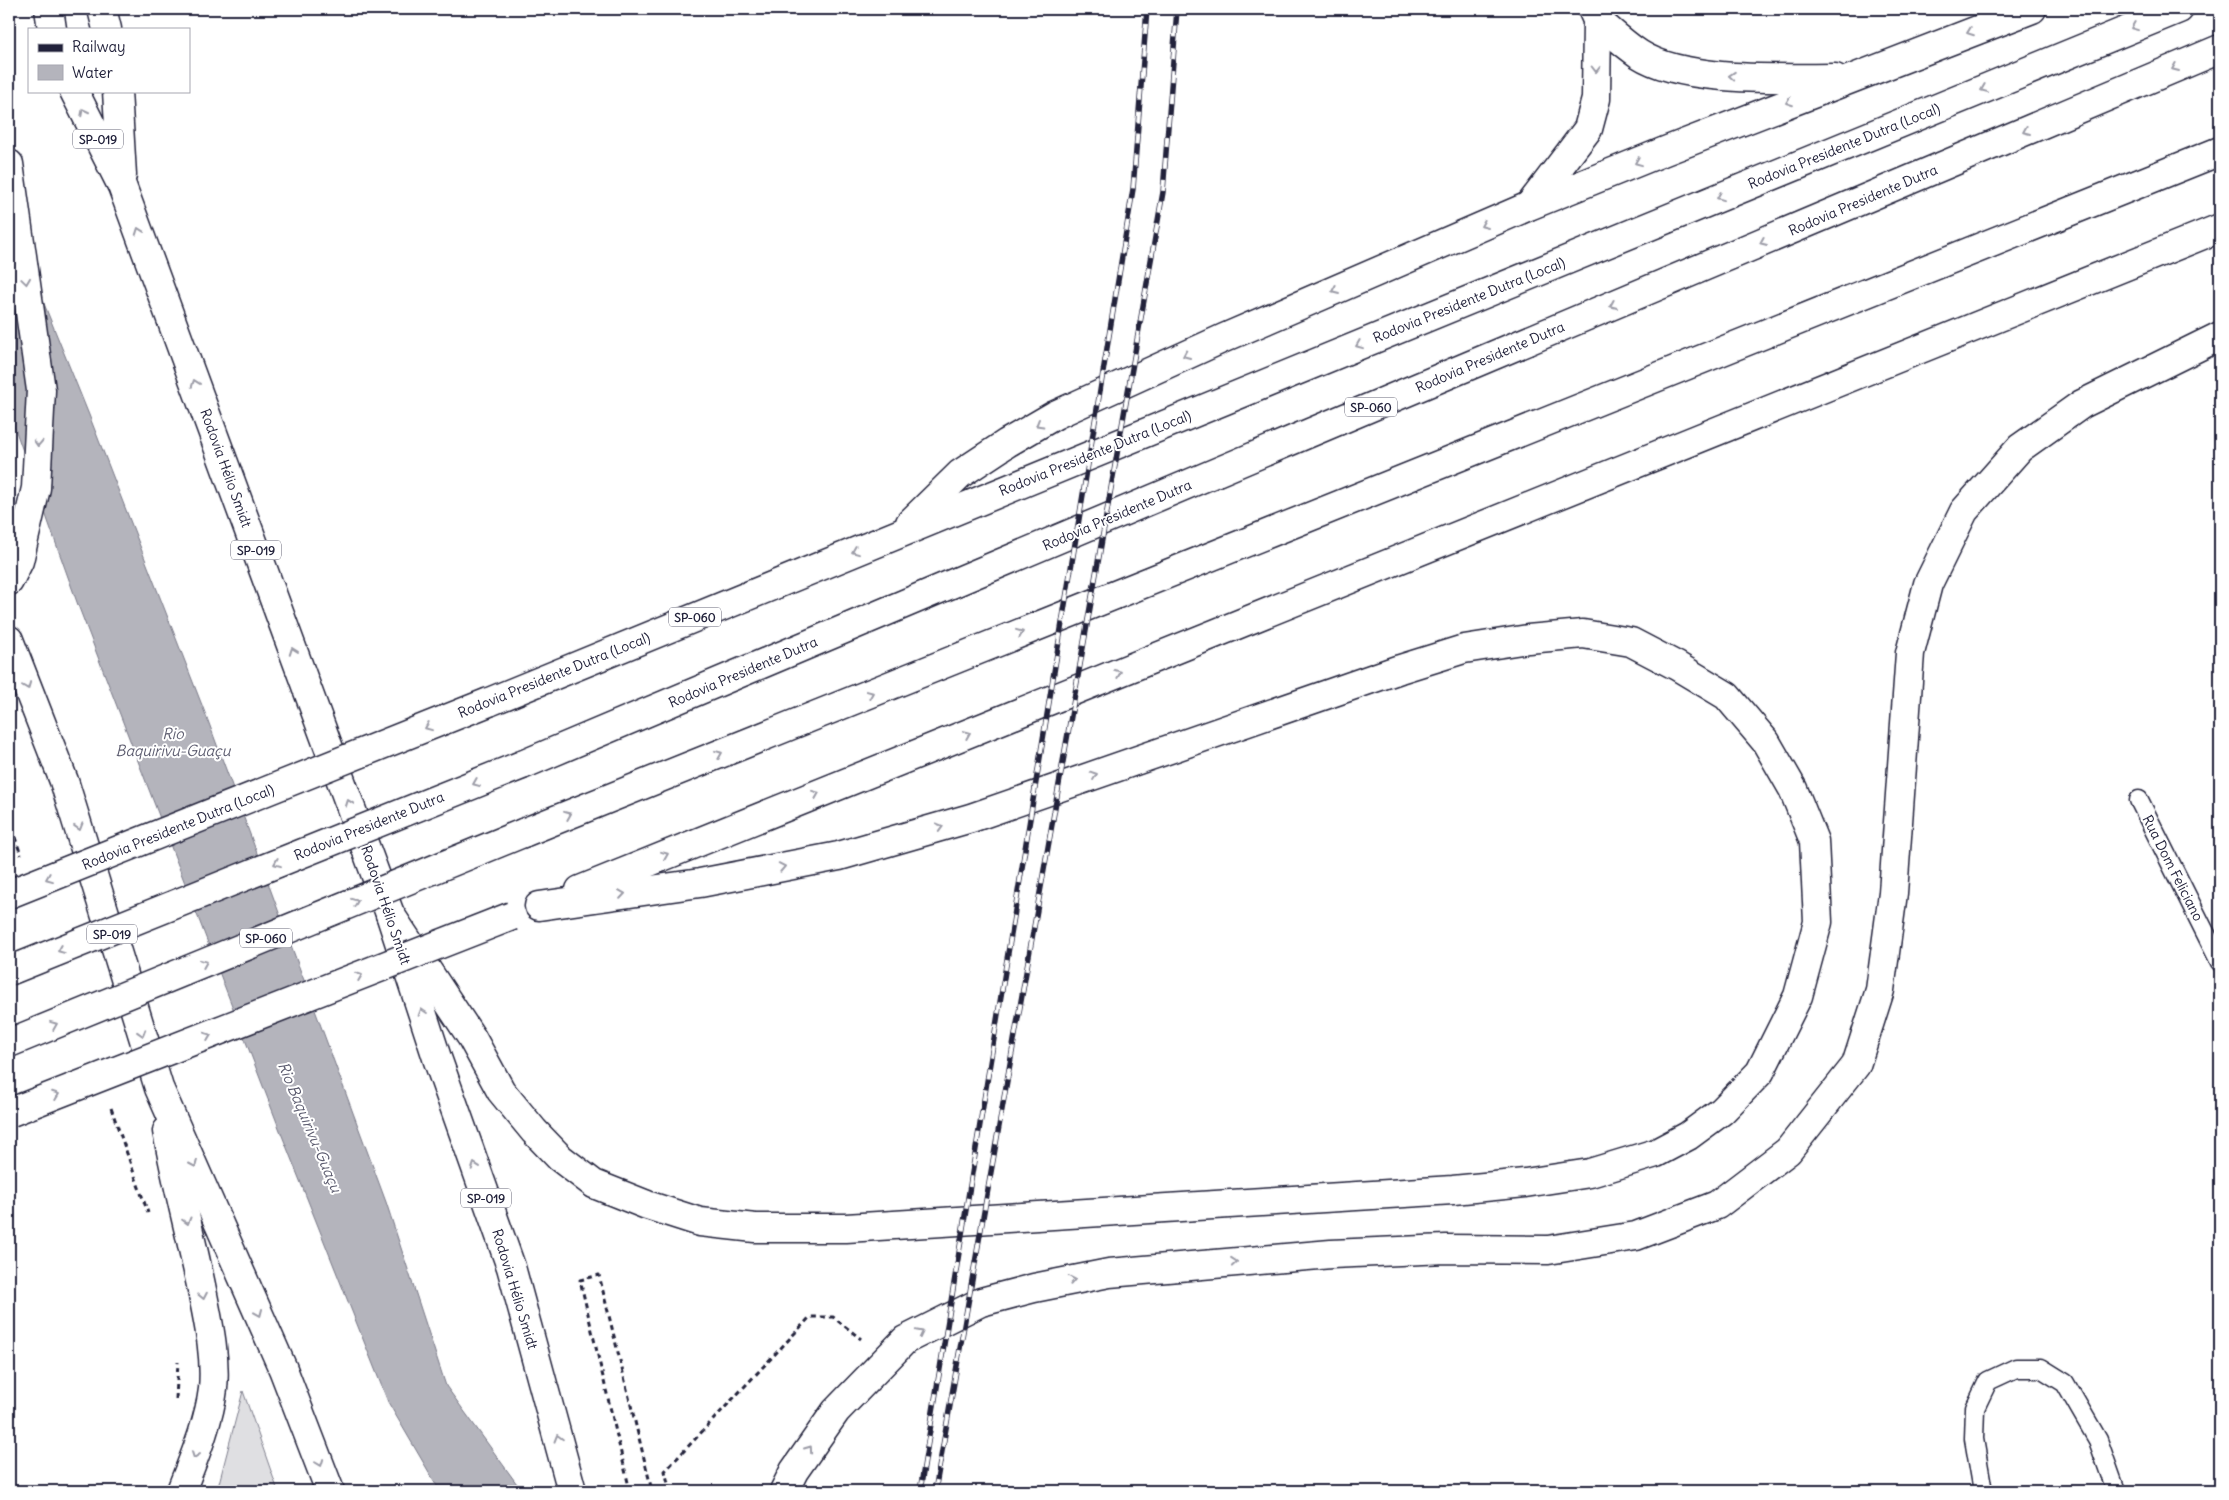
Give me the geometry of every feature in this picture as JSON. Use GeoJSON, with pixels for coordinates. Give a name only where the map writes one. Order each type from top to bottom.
{"type":"FeatureCollection","features":[{"type":"Feature","properties":{"kind":"highway"},"geometry":{"type":"LineString","coordinates":[[49,9],[52,28]]}},
{"type":"Feature","properties":{"kind":"highway"},"geometry":{"type":"LineString","coordinates":[[102,9],[107,28]]}},
{"type":"Feature","properties":{"kind":"highway"},"geometry":{"type":"LineString","coordinates":[[900,532],[960,474],[1054,415],[1232,334],[1529,206],[1851,78],[2032,9]]}},
{"type":"Feature","properties":{"kind":"highway","name":"Rodovia Presidente Dutra (Local)"},"geometry":{"type":"LineString","coordinates":[[9,894],[489,702],[2179,9]]}},
{"type":"Feature","properties":{"kind":"highway"},"geometry":{"type":"LineString","coordinates":[[1594,14],[1639,54],[1658,63],[1692,71],[1760,78],[1851,78]]}},
{"type":"Feature","properties":{"kind":"highway"},"geometry":{"type":"LineString","coordinates":[[1529,206],[1588,129],[1596,99],[1594,14]]}},
{"type":"Feature","properties":{"kind":"highway","name":"Rodovia Presidente Dutra"},"geometry":{"type":"LineString","coordinates":[[9,971],[522,765],[2220,49]]}},
{"type":"Feature","properties":{"kind":"highway","name":"Rodovia Hélio Smidt"},"geometry":{"type":"LineString","coordinates":[[75,92],[122,186],[390,914],[437,1058],[510,1267],[572,1488]]}},
{"type":"Feature","properties":{"kind":"highway","name":"Rodovia Hélio Smidt"},"geometry":{"type":"LineString","coordinates":[[117,92],[122,186]]}},
{"type":"Feature","properties":{"kind":"highway","name":"SP-060"},"geometry":{"type":"LineString","coordinates":[[9,1044],[523,833],[2220,151]]}},
{"type":"Feature","properties":{"kind":"highway"},"geometry":{"type":"LineString","coordinates":[[9,164],[41,390],[36,488],[19,561],[9,581]]}},
{"type":"Feature","properties":{"kind":"highway"},"geometry":{"type":"LineString","coordinates":[[10,1113],[539,906],[2220,228]]}},
{"type":"Feature","properties":{"kind":"highway"},"geometry":{"type":"LineString","coordinates":[[784,1491],[794,1471],[836,1411],[905,1340],[981,1302],[1034,1288],[1109,1273],[1341,1254],[1446,1249],[1548,1250],[1636,1236],[1717,1205],[1788,1151],[1856,1065],[1880,990],[1893,893],[1910,653],[1928,584],[1964,511],[2020,448],[2082,404],[2220,336]]}},
{"type":"Feature","properties":{"kind":"highway"},"geometry":{"type":"LineString","coordinates":[[390,914],[472,1038],[501,1091],[534,1131],[560,1158],[594,1184],[647,1205],[700,1222],[755,1228],[846,1228],[1300,1198],[1453,1190],[1524,1183],[1590,1173],[1656,1152],[1688,1136],[1722,1111],[1760,1072],[1798,996],[1818,922],[1814,841],[1793,789],[1766,742],[1727,696],[1678,666],[1631,642],[1583,634],[1528,639],[1464,649],[1400,668],[971,818],[839,856],[700,883],[539,906]]}},
{"type":"Feature","properties":{"kind":"highway","name":"SP-019"},"geometry":{"type":"LineString","coordinates":[[9,640],[64,781],[159,1088],[283,1369],[330,1491]]}},
{"type":"Feature","properties":{"kind":"highway"},"geometry":{"type":"LineString","coordinates":[[159,1088],[177,1182],[194,1248],[211,1338],[212,1389],[200,1442],[181,1491]]}},
{"type":"Feature","properties":{"kind":"lane","name":"Rua Dom Feliciano"},"geometry":{"type":"LineString","coordinates":[[2138,800],[2220,962]]}},
{"type":"Feature","properties":{"kind":"lane"},"geometry":{"type":"LineString","coordinates":[[1983,1491],[1974,1438],[1975,1408],[1988,1382],[2016,1368],[2041,1368],[2065,1383],[2098,1440],[2116,1491]]}},
{"type":"Feature","properties":{"kind":"path"},"geometry":{"type":"LineString","coordinates":[[9,820],[22,857]]}},
{"type":"Feature","properties":{"kind":"path"},"geometry":{"type":"LineString","coordinates":[[108,1101],[152,1222]]}},
{"type":"Feature","properties":{"kind":"path"},"geometry":{"type":"LineString","coordinates":[[630,1491],[580,1280],[599,1275],[652,1491]]}},
{"type":"Feature","properties":{"kind":"path"},"geometry":{"type":"LineString","coordinates":[[670,1491],[665,1471],[810,1317],[833,1316],[863,1340],[881,1366]]}},
{"type":"Feature","properties":{"kind":"path"},"geometry":{"type":"LineString","coordinates":[[176,1401],[178,1356]]}},
{"type":"Feature","properties":{"kind":"shaded area"},"geometry":{"type":"Polygon","coordinates":[[[243,1391],[278,1491],[217,1491],[243,1391]]]}},
{"type":"Feature","properties":{"kind":"water","name":"Rio Baquirivu-Guaçu"},"geometry":{"type":"Polygon","coordinates":[[[9,217],[89,415],[207,718],[386,1202],[446,1386],[522,1491],[440,1491],[388,1402],[281,1133],[78,605],[9,412],[9,217]]]}},
{"type":"Feature","properties":{"kind":"railway"},"geometry":{"type":"LineString","coordinates":[[920,1491],[1133,189],[1147,9]]}},
{"type":"Feature","properties":{"kind":"railway"},"geometry":{"type":"LineString","coordinates":[[935,1491],[1163,192],[1177,9]]}}]}
